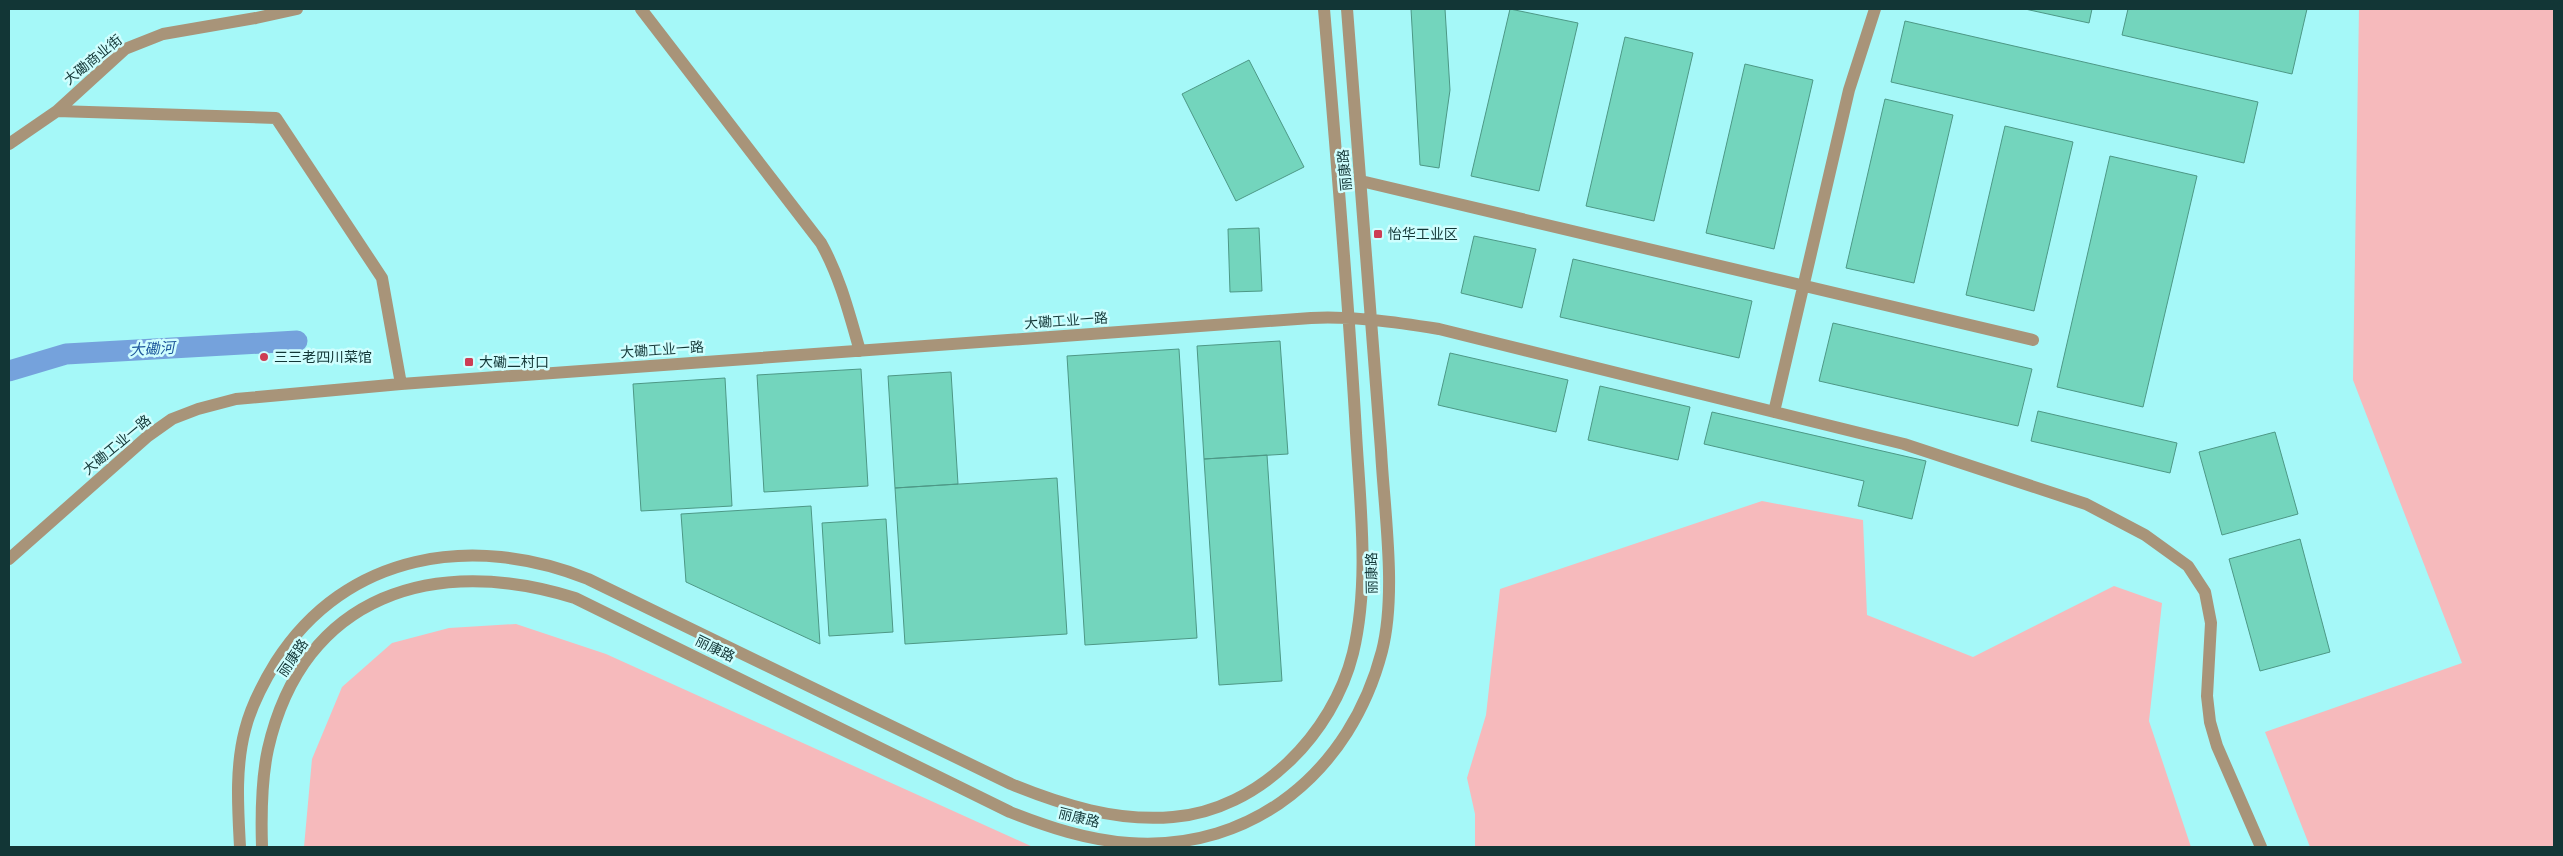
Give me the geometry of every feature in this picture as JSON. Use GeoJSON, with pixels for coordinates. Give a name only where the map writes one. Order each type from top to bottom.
{"type":"FeatureCollection","features":[{"type":"Feature","properties":{"kind":"street","name":"大磡商业街"},"geometry":{"type":"LineString","coordinates":[[9,144],[56,111],[125,49],[163,34],[298,9]]}},
{"type":"Feature","properties":{"kind":"street"},"geometry":{"type":"LineString","coordinates":[[641,9],[821,243],[834,266],[843,290],[860,351]]}},
{"type":"Feature","properties":{"kind":"street","name":"丽康路"},"geometry":{"type":"LineString","coordinates":[[240,847],[238,798],[244,732],[257,696],[289,642],[312,616],[332,600],[363,581],[412,562],[468,555],[497,555],[523,559],[549,565],[588,579],[1011,784],[1054,801],[1116,815],[1172,818],[1197,813],[1232,800],[1259,785],[1301,750],[1332,705],[1352,655],[1361,601],[1362,547],[1349,317],[1324,9]]}},
{"type":"Feature","properties":{"kind":"street","name":"丽康路"},"geometry":{"type":"LineString","coordinates":[[262,847],[261,806],[268,751],[286,696],[312,652],[348,618],[372,604],[398,592],[420,586],[467,580],[520,584],[575,598],[1010,812],[1072,834],[1127,843],[1180,842],[1214,835],[1259,817],[1301,788],[1335,750],[1366,696],[1382,650],[1387,607],[1387,546],[1372,318],[1347,9]]}},
{"type":"Feature","properties":{"kind":"street"},"geometry":{"type":"LineString","coordinates":[[1774,412],[1849,90],[1875,9]]}},
{"type":"Feature","properties":{"kind":"street"},"geometry":{"type":"LineString","coordinates":[[56,111],[276,118],[382,278],[401,384]]}},
{"type":"Feature","properties":{"kind":"street"},"geometry":{"type":"LineString","coordinates":[[1361,181],[2033,340]]}},
{"type":"Feature","properties":{"kind":"street","name":"大磡工业一路"},"geometry":{"type":"LineString","coordinates":[[9,559],[148,436],[172,419],[198,409],[236,399],[401,384],[860,351],[1349,317],[1372,318],[1439,329],[1904,444],[2086,504],[2145,535],[2188,566],[2197,578],[2209,606],[2211,641],[2207,696],[2212,727],[2261,847]]}},
{"type":"Feature","properties":{"kind":"shaded area"},"geometry":{"type":"Polygon","coordinates":[[[2359,9],[2554,9],[2554,847],[2310,847],[2265,732],[2462,663],[2353,380],[2359,9]]]}},
{"type":"Feature","properties":{"kind":"shaded area"},"geometry":{"type":"Polygon","coordinates":[[[1762,501],[1863,520],[1867,615],[1973,657],[2114,586],[2162,603],[2149,721],[2191,847],[1475,847],[1475,814],[1467,778],[1486,715],[1500,589],[1762,501]]]}},
{"type":"Feature","properties":{"kind":"shaded area"},"geometry":{"type":"Polygon","coordinates":[[[516,624],[606,654],[1033,847],[304,847],[312,759],[342,687],[392,643],[449,628],[516,624]]]}},
{"type":"Feature","properties":{"kind":"building"},"geometry":{"type":"Polygon","coordinates":[[[1411,9],[1445,9],[1450,90],[1439,168],[1420,165],[1411,9]]]}},
{"type":"Feature","properties":{"kind":"building"},"geometry":{"type":"Polygon","coordinates":[[[1510,9],[1578,23],[1539,191],[1471,176],[1510,9]]]}},
{"type":"Feature","properties":{"kind":"building"},"geometry":{"type":"Polygon","coordinates":[[[2025,9],[2092,9],[2089,23],[2025,9]]]}},
{"type":"Feature","properties":{"kind":"building"},"geometry":{"type":"Polygon","coordinates":[[[2128,9],[2307,9],[2292,74],[2122,35],[2128,9]]]}},
{"type":"Feature","properties":{"kind":"building"},"geometry":{"type":"Polygon","coordinates":[[[1905,21],[2258,102],[2244,163],[1891,82],[1905,21]]]}},
{"type":"Feature","properties":{"kind":"building"},"geometry":{"type":"Polygon","coordinates":[[[1625,37],[1693,53],[1654,221],[1586,206],[1625,37]]]}},
{"type":"Feature","properties":{"kind":"building"},"geometry":{"type":"Polygon","coordinates":[[[1249,60],[1304,167],[1236,201],[1182,94],[1249,60]]]}},
{"type":"Feature","properties":{"kind":"building"},"geometry":{"type":"Polygon","coordinates":[[[1745,64],[1813,80],[1774,249],[1706,233],[1745,64]]]}},
{"type":"Feature","properties":{"kind":"building"},"geometry":{"type":"Polygon","coordinates":[[[1885,99],[1953,115],[1914,283],[1846,268],[1885,99]]]}},
{"type":"Feature","properties":{"kind":"building"},"geometry":{"type":"Polygon","coordinates":[[[2005,126],[2073,142],[2034,311],[1966,295],[2005,126]]]}},
{"type":"Feature","properties":{"kind":"building"},"geometry":{"type":"Polygon","coordinates":[[[2110,156],[2197,176],[2143,407],[2057,387],[2110,156]]]}},
{"type":"Feature","properties":{"kind":"building"},"geometry":{"type":"Polygon","coordinates":[[[1259,228],[1262,291],[1230,292],[1228,229],[1259,228]]]}},
{"type":"Feature","properties":{"kind":"building"},"geometry":{"type":"Polygon","coordinates":[[[1474,236],[1536,249],[1522,308],[1461,293],[1474,236]]]}},
{"type":"Feature","properties":{"kind":"building"},"geometry":{"type":"Polygon","coordinates":[[[1573,259],[1752,301],[1739,358],[1560,317],[1573,259]]]}},
{"type":"Feature","properties":{"kind":"building"},"geometry":{"type":"Polygon","coordinates":[[[1833,323],[2032,369],[2018,426],[1819,381],[1833,323]]]}},
{"type":"Feature","properties":{"kind":"building"},"geometry":{"type":"Polygon","coordinates":[[[1280,341],[1288,454],[1204,459],[1197,346],[1280,341]]]}},
{"type":"Feature","properties":{"kind":"building"},"geometry":{"type":"Polygon","coordinates":[[[1179,349],[1197,638],[1085,645],[1067,356],[1179,349]]]}},
{"type":"Feature","properties":{"kind":"building"},"geometry":{"type":"Polygon","coordinates":[[[1450,353],[1568,380],[1556,432],[1438,405],[1450,353]]]}},
{"type":"Feature","properties":{"kind":"building"},"geometry":{"type":"Polygon","coordinates":[[[861,369],[868,486],[764,492],[757,375],[861,369]]]}},
{"type":"Feature","properties":{"kind":"building"},"geometry":{"type":"Polygon","coordinates":[[[951,372],[958,484],[895,488],[888,376],[951,372]]]}},
{"type":"Feature","properties":{"kind":"building"},"geometry":{"type":"Polygon","coordinates":[[[725,378],[732,506],[641,511],[633,384],[725,378]]]}},
{"type":"Feature","properties":{"kind":"building"},"geometry":{"type":"Polygon","coordinates":[[[1600,386],[1690,407],[1678,460],[1588,440],[1600,386]]]}},
{"type":"Feature","properties":{"kind":"building"},"geometry":{"type":"Polygon","coordinates":[[[2038,411],[2177,443],[2170,473],[2031,441],[2038,411]]]}},
{"type":"Feature","properties":{"kind":"building"},"geometry":{"type":"Polygon","coordinates":[[[1712,412],[1926,461],[1912,519],[1858,506],[1864,481],[1704,444],[1712,412]]]}},
{"type":"Feature","properties":{"kind":"building"},"geometry":{"type":"Polygon","coordinates":[[[2275,432],[2298,514],[2222,535],[2199,452],[2275,432]]]}},
{"type":"Feature","properties":{"kind":"building"},"geometry":{"type":"Polygon","coordinates":[[[1267,455],[1282,681],[1219,685],[1204,459],[1267,455]]]}},
{"type":"Feature","properties":{"kind":"building"},"geometry":{"type":"Polygon","coordinates":[[[1057,478],[1067,634],[905,644],[895,488],[1057,478]]]}},
{"type":"Feature","properties":{"kind":"building"},"geometry":{"type":"Polygon","coordinates":[[[811,506],[820,644],[686,582],[681,514],[811,506]]]}},
{"type":"Feature","properties":{"kind":"building"},"geometry":{"type":"Polygon","coordinates":[[[886,519],[893,632],[829,636],[822,523],[886,519]]]}},
{"type":"Feature","properties":{"kind":"building"},"geometry":{"type":"Polygon","coordinates":[[[2300,539],[2330,652],[2260,671],[2229,559],[2300,539]]]}},
{"type":"Feature","properties":{"kind":"waterway","name":"大磡河"},"geometry":{"type":"LineString","coordinates":[[9,371],[66,354],[297,341]]}},
{"type":"Feature","properties":{"kind":"place","name":"怡华工业区"},"geometry":{"type":"Point","coordinates":[1378,234]}},
{"type":"Feature","properties":{"kind":"place","name":"三三老四川菜馆"},"geometry":{"type":"Point","coordinates":[264,357]}},
{"type":"Feature","properties":{"kind":"place","name":"大磡二村口"},"geometry":{"type":"Point","coordinates":[469,362]}}]}
